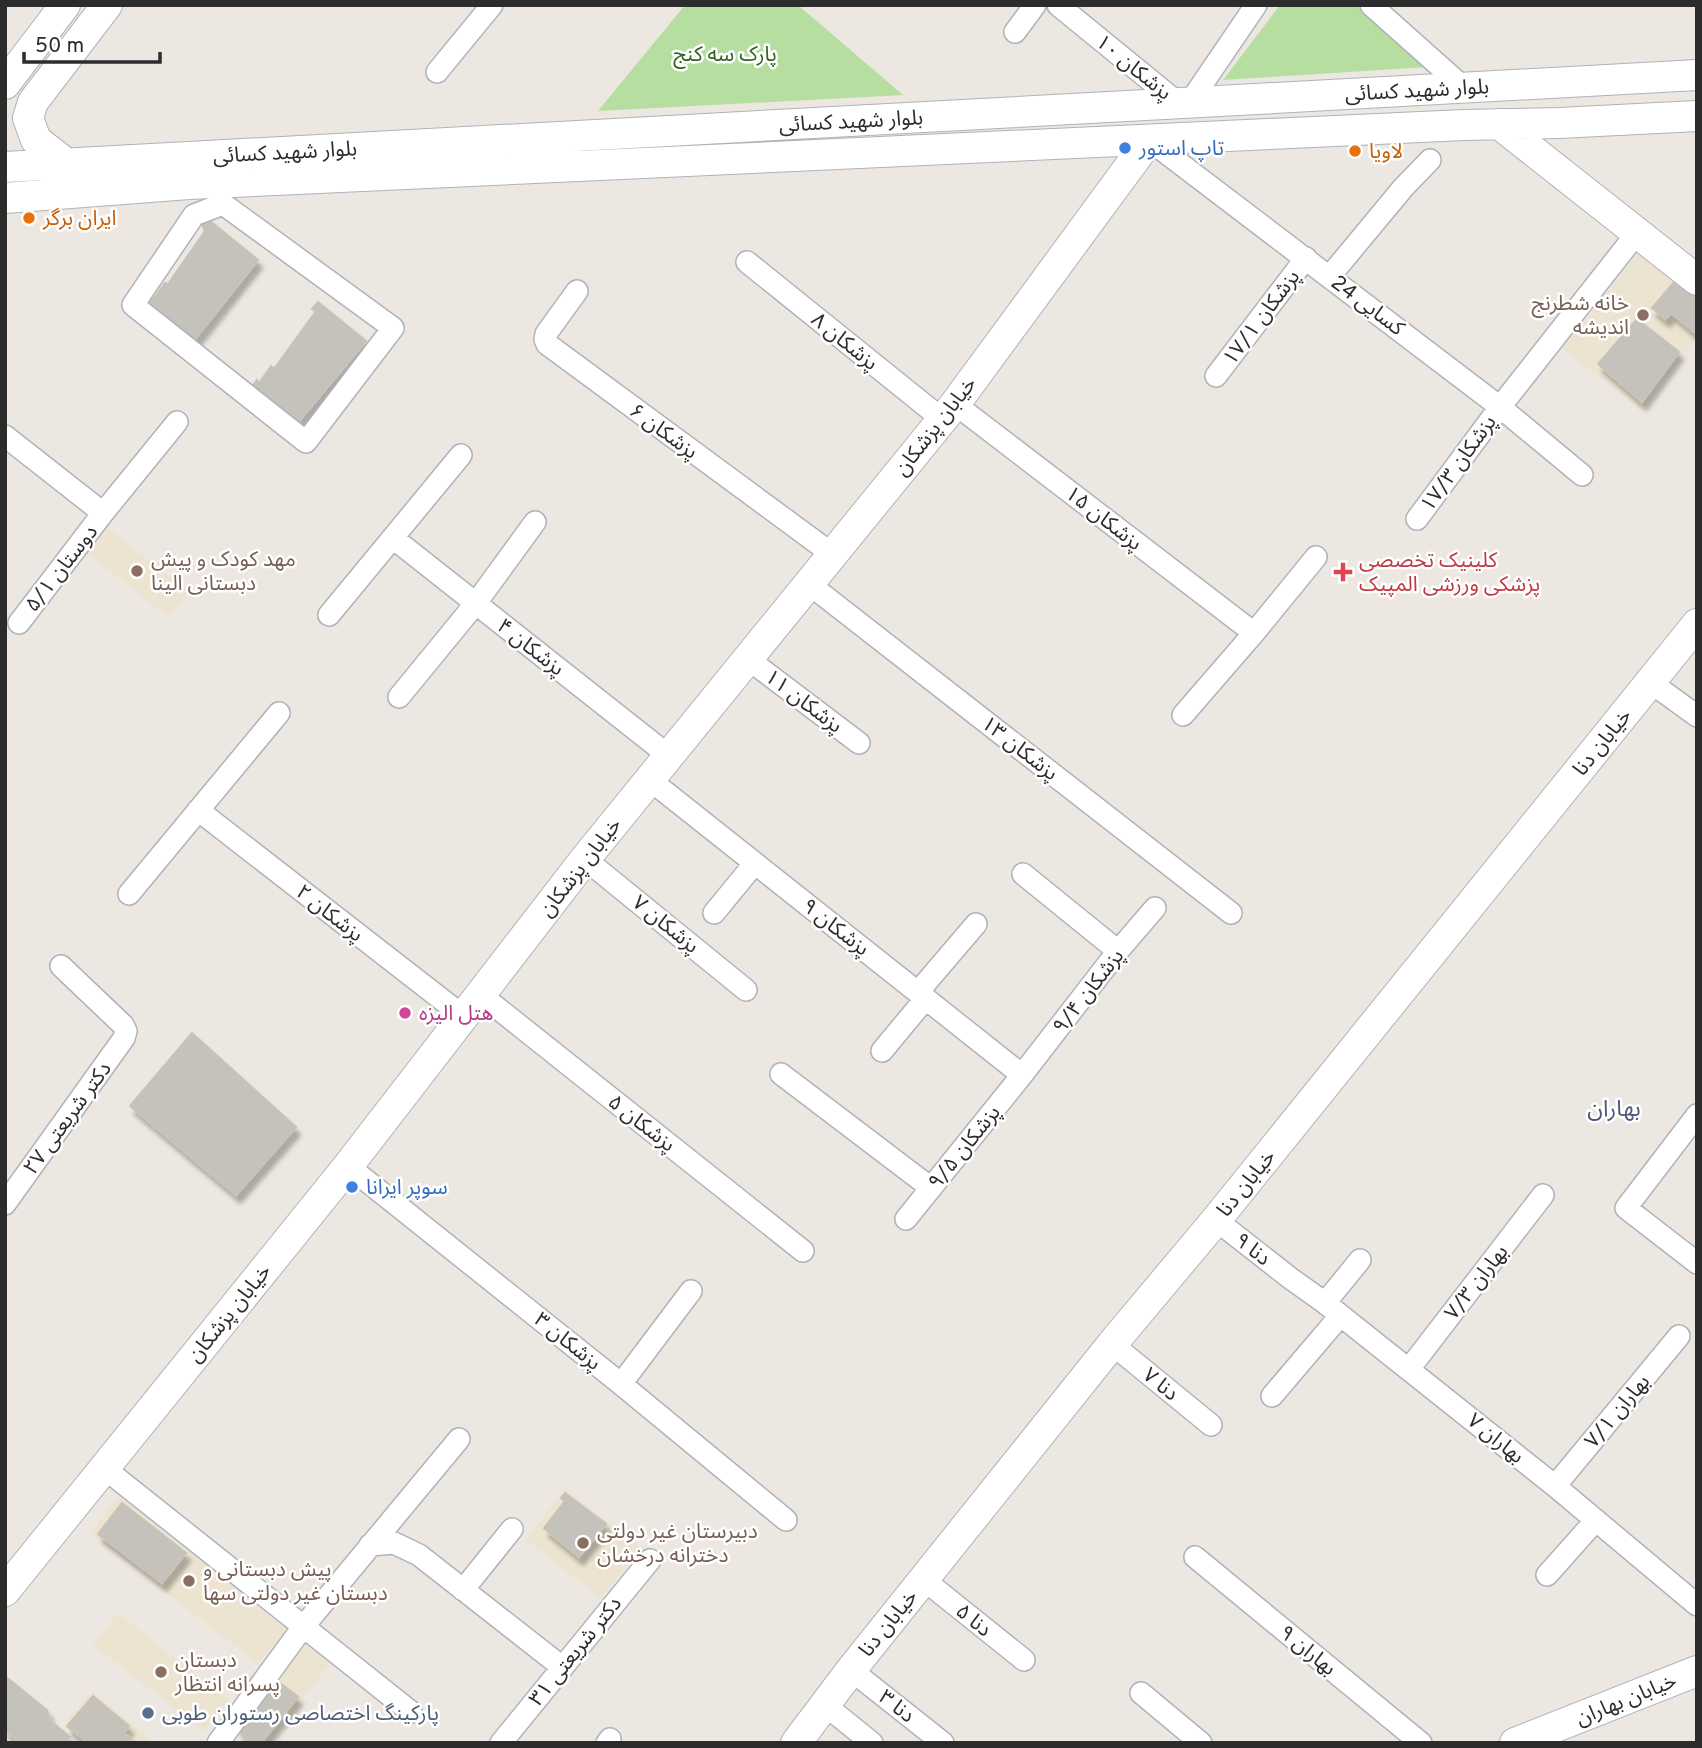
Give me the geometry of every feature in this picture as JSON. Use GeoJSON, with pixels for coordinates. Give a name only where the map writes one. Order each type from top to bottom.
{"type":"FeatureCollection","features":[{"type":"Feature","properties":{"kind":"street"},"geometry":{"type":"LineString","coordinates":[[5,84],[65,5]]}},
{"type":"Feature","properties":{"kind":"street"},"geometry":{"type":"LineString","coordinates":[[67,164],[36,140],[28,118],[33,102],[107,5]]}},
{"type":"Feature","properties":{"kind":"street"},"geometry":{"type":"LineString","coordinates":[[437,72],[492,5]]}},
{"type":"Feature","properties":{"kind":"street"},"geometry":{"type":"LineString","coordinates":[[1016,32],[1035,5]]}},
{"type":"Feature","properties":{"kind":"street","name":"۱۰ پزشکان"},"geometry":{"type":"LineString","coordinates":[[1058,5],[1184,102]]}},
{"type":"Feature","properties":{"kind":"street"},"geometry":{"type":"LineString","coordinates":[[1184,102],[1256,5]]}},
{"type":"Feature","properties":{"kind":"street"},"geometry":{"type":"LineString","coordinates":[[1371,5],[1463,87]]}},
{"type":"Feature","properties":{"kind":"street","name":"بلوار شهید کسائی"},"geometry":{"type":"LineString","coordinates":[[5,167],[1697,75]]}},
{"type":"Feature","properties":{"kind":"street","name":"بلوار شهید کسائی"},"geometry":{"type":"LineString","coordinates":[[5,198],[189,184],[1697,116]]}},
{"type":"Feature","properties":{"kind":"street"},"geometry":{"type":"LineString","coordinates":[[1559,123],[1551,146],[1553,153],[1697,267]]}},
{"type":"Feature","properties":{"kind":"street"},"geometry":{"type":"LineString","coordinates":[[1499,124],[1697,280]]}},
{"type":"Feature","properties":{"kind":"street"},"geometry":{"type":"LineString","coordinates":[[542,169],[543,138]]}},
{"type":"Feature","properties":{"kind":"street","name":"کسایی 24"},"geometry":{"type":"LineString","coordinates":[[1149,140],[1500,407],[1582,475]]}},
{"type":"Feature","properties":{"kind":"street","name":"خیابان پزشکان"},"geometry":{"type":"LineString","coordinates":[[5,1591],[348,1166],[585,859],[948,411],[1149,140]]}},
{"type":"Feature","properties":{"kind":"street"},"geometry":{"type":"LineString","coordinates":[[1330,276],[1403,188],[1430,160]]}},
{"type":"Feature","properties":{"kind":"street"},"geometry":{"type":"LineString","coordinates":[[189,184],[194,215],[132,305],[306,442],[393,328],[223,204],[194,215]]}},
{"type":"Feature","properties":{"kind":"street","name":"۱۷/۳ پزشکان"},"geometry":{"type":"LineString","coordinates":[[1417,519],[1500,407],[1637,233]]}},
{"type":"Feature","properties":{"kind":"street","name":"۱۷/۱ پزشکان"},"geometry":{"type":"LineString","coordinates":[[1216,376],[1306,258]]}},
{"type":"Feature","properties":{"kind":"street","name":"۸ پزشکان"},"geometry":{"type":"LineString","coordinates":[[747,262],[948,411]]}},
{"type":"Feature","properties":{"kind":"street","name":"۶ پزشکان"},"geometry":{"type":"LineString","coordinates":[[577,291],[546,334],[547,344],[832,554]]}},
{"type":"Feature","properties":{"kind":"street","name":"۱۵ پزشکان"},"geometry":{"type":"LineString","coordinates":[[948,411],[1254,633]]}},
{"type":"Feature","properties":{"kind":"street","name":"۵/۱ دوستان"},"geometry":{"type":"LineString","coordinates":[[19,623],[177,422]]}},
{"type":"Feature","properties":{"kind":"street"},"geometry":{"type":"LineString","coordinates":[[5,436],[103,513]]}},
{"type":"Feature","properties":{"kind":"street"},"geometry":{"type":"LineString","coordinates":[[329,615],[461,455]]}},
{"type":"Feature","properties":{"kind":"street"},"geometry":{"type":"LineString","coordinates":[[399,697],[476,603],[535,522]]}},
{"type":"Feature","properties":{"kind":"street","name":"۴ پزشکان"},"geometry":{"type":"LineString","coordinates":[[393,538],[669,756]]}},
{"type":"Feature","properties":{"kind":"street"},"geometry":{"type":"LineString","coordinates":[[1183,715],[1316,557]]}},
{"type":"Feature","properties":{"kind":"street","name":"۱۳ پزشکان"},"geometry":{"type":"LineString","coordinates":[[809,584],[1231,913]]}},
{"type":"Feature","properties":{"kind":"street","name":"خیابان دنا"},"geometry":{"type":"LineString","coordinates":[[796,1743],[923,1579],[1112,1344],[1216,1220],[1697,624]]}},
{"type":"Feature","properties":{"kind":"street","name":"۱۱ پزشکان"},"geometry":{"type":"LineString","coordinates":[[748,659],[859,743]]}},
{"type":"Feature","properties":{"kind":"street"},"geometry":{"type":"LineString","coordinates":[[1650,682],[1697,716]]}},
{"type":"Feature","properties":{"kind":"street"},"geometry":{"type":"LineString","coordinates":[[129,894],[279,713]]}},
{"type":"Feature","properties":{"kind":"street","name":"۹ پزشکان"},"geometry":{"type":"LineString","coordinates":[[650,780],[1022,1075]]}},
{"type":"Feature","properties":{"kind":"street","name":"۲ پزشکان"},"geometry":{"type":"LineString","coordinates":[[198,810],[472,1006]]}},
{"type":"Feature","properties":{"kind":"street","name":"۷ پزشکان"},"geometry":{"type":"LineString","coordinates":[[585,859],[746,990]]}},
{"type":"Feature","properties":{"kind":"street"},"geometry":{"type":"LineString","coordinates":[[714,913],[755,863]]}},
{"type":"Feature","properties":{"kind":"street"},"geometry":{"type":"LineString","coordinates":[[1023,874],[1118,951]]}},
{"type":"Feature","properties":{"kind":"street","name":"۹/۴ پزشکان"},"geometry":{"type":"LineString","coordinates":[[1022,1075],[1154,908]]}},
{"type":"Feature","properties":{"kind":"street"},"geometry":{"type":"LineString","coordinates":[[882,1051],[975,924]]}},
{"type":"Feature","properties":{"kind":"street","name":"۲۷ دکتر شریعتی"},"geometry":{"type":"LineString","coordinates":[[5,1204],[124,1038],[126,1031],[123,1024],[61,966]]}},
{"type":"Feature","properties":{"kind":"street","name":"۵ پزشکان"},"geometry":{"type":"LineString","coordinates":[[472,1006],[803,1251]]}},
{"type":"Feature","properties":{"kind":"street"},"geometry":{"type":"LineString","coordinates":[[781,1074],[931,1188]]}},
{"type":"Feature","properties":{"kind":"street","name":"۹/۵ پزشکان"},"geometry":{"type":"LineString","coordinates":[[906,1219],[1022,1075]]}},
{"type":"Feature","properties":{"kind":"street"},"geometry":{"type":"LineString","coordinates":[[1697,1115],[1626,1208],[1697,1263]]}},
{"type":"Feature","properties":{"kind":"street","name":"۳ پزشکان"},"geometry":{"type":"LineString","coordinates":[[348,1166],[786,1520]]}},
{"type":"Feature","properties":{"kind":"street","name":"۷/۳ بهاران"},"geometry":{"type":"LineString","coordinates":[[1409,1369],[1543,1195]]}},
{"type":"Feature","properties":{"kind":"street","name":"۹ دنا"},"geometry":{"type":"LineString","coordinates":[[1216,1220],[1290,1278]]}},
{"type":"Feature","properties":{"kind":"street"},"geometry":{"type":"LineString","coordinates":[[1272,1396],[1332,1309],[1360,1260]]}},
{"type":"Feature","properties":{"kind":"street","name":"۷ بهاران"},"geometry":{"type":"LineString","coordinates":[[1290,1278],[1555,1486],[1697,1605]]}},
{"type":"Feature","properties":{"kind":"street"},"geometry":{"type":"LineString","coordinates":[[621,1384],[691,1292]]}},
{"type":"Feature","properties":{"kind":"street","name":"۷/۱ بهاران"},"geometry":{"type":"LineString","coordinates":[[1555,1486],[1679,1336]]}},
{"type":"Feature","properties":{"kind":"street","name":"۷ دنا"},"geometry":{"type":"LineString","coordinates":[[1112,1344],[1211,1425]]}},
{"type":"Feature","properties":{"kind":"street"},"geometry":{"type":"LineString","coordinates":[[228,1739],[303,1627],[459,1439]]}},
{"type":"Feature","properties":{"kind":"street"},"geometry":{"type":"LineString","coordinates":[[104,1468],[411,1712]]}},
{"type":"Feature","properties":{"kind":"street"},"geometry":{"type":"LineString","coordinates":[[1547,1575],[1595,1520]]}},
{"type":"Feature","properties":{"kind":"street"},"geometry":{"type":"LineString","coordinates":[[463,1590],[512,1530]]}},
{"type":"Feature","properties":{"kind":"street"},"geometry":{"type":"LineString","coordinates":[[370,1545],[394,1543],[419,1555],[562,1667]]}},
{"type":"Feature","properties":{"kind":"street","name":"۹ بهاران"},"geometry":{"type":"LineString","coordinates":[[1195,1558],[1421,1743]]}},
{"type":"Feature","properties":{"kind":"street","name":"۳۱ دکتر شریعتی"},"geometry":{"type":"LineString","coordinates":[[501,1743],[650,1560]]}},
{"type":"Feature","properties":{"kind":"street","name":"۵ دنا"},"geometry":{"type":"LineString","coordinates":[[923,1579],[1024,1660]]}},
{"type":"Feature","properties":{"kind":"street","name":"۳ دنا"},"geometry":{"type":"LineString","coordinates":[[851,1670],[943,1743]]}},
{"type":"Feature","properties":{"kind":"street","name":"خیابان بهاران"},"geometry":{"type":"LineString","coordinates":[[1515,1743],[1697,1671]]}},
{"type":"Feature","properties":{"kind":"street"},"geometry":{"type":"LineString","coordinates":[[1141,1693],[1201,1743]]}},
{"type":"Feature","properties":{"kind":"street"},"geometry":{"type":"LineString","coordinates":[[825,1705],[872,1743]]}},
{"type":"Feature","properties":{"kind":"shaded area","name":"خانه شطرنج اندیشه"},"geometry":{"type":"Polygon","coordinates":[[[1647,252],[1697,294],[1697,337],[1641,410],[1563,349],[1638,253],[1647,252]]]}},
{"type":"Feature","properties":{"kind":"shaded area","name":"مهد کودک و پیش دبستانی الینا"},"geometry":{"type":"Polygon","coordinates":[[[105,526],[189,591],[169,618],[86,551],[105,526]]]}},
{"type":"Feature","properties":{"kind":"shaded area","name":"دبیرستان غیر دولتی دخترانه درخشان"},"geometry":{"type":"Polygon","coordinates":[[[565,1489],[640,1547],[601,1598],[526,1540],[565,1489]]]}},
{"type":"Feature","properties":{"kind":"shaded area","name":"پیش دبستانی و دبستان غیر دولتی سها"},"geometry":{"type":"Polygon","coordinates":[[[119,1497],[287,1629],[258,1664],[90,1533],[119,1497]]]}},
{"type":"Feature","properties":{"kind":"shaded area","name":"دبستان پسرانه انتظار"},"geometry":{"type":"Polygon","coordinates":[[[118,1613],[228,1700],[204,1731],[93,1645],[118,1613]]]}},
{"type":"Feature","properties":{"kind":"shaded area"},"geometry":{"type":"Polygon","coordinates":[[[308,1636],[334,1658],[268,1743],[245,1743],[232,1733],[308,1636]]]}},
{"type":"Feature","properties":{"kind":"shaded area"},"geometry":{"type":"Polygon","coordinates":[[[92,1691],[155,1743],[83,1743],[63,1726],[92,1691]]]}},
{"type":"Feature","properties":{"kind":"green space","name":"پارک سه کنج"},"geometry":{"type":"Polygon","coordinates":[[[685,5],[798,5],[903,95],[598,111],[685,5]]]}},
{"type":"Feature","properties":{"kind":"green space"},"geometry":{"type":"Polygon","coordinates":[[[1280,5],[1356,5],[1427,67],[1223,80],[1280,5]]]}},
{"type":"Feature","properties":{"kind":"building"},"geometry":{"type":"Polygon","coordinates":[[[209,220],[258,260],[191,344],[143,304],[150,297],[153,299],[165,283],[168,284],[205,231],[202,225],[209,220]]]}},
{"type":"Feature","properties":{"kind":"building"},"geometry":{"type":"Polygon","coordinates":[[[1675,281],[1697,298],[1697,329],[1694,332],[1671,313],[1665,319],[1652,308],[1675,281]]]}},
{"type":"Feature","properties":{"kind":"building"},"geometry":{"type":"Polygon","coordinates":[[[318,302],[366,341],[295,426],[250,389],[257,380],[259,383],[271,366],[274,369],[316,311],[312,309],[318,302]]]}},
{"type":"Feature","properties":{"kind":"building"},"geometry":{"type":"Polygon","coordinates":[[[1637,319],[1679,352],[1642,402],[1598,364],[1637,319]]]}},
{"type":"Feature","properties":{"kind":"building"},"geometry":{"type":"Polygon","coordinates":[[[192,1033],[296,1127],[236,1195],[130,1106],[192,1033]]]}},
{"type":"Feature","properties":{"kind":"building"},"geometry":{"type":"Polygon","coordinates":[[[565,1493],[606,1524],[579,1557],[544,1528],[565,1501],[561,1498],[565,1493]]]}},
{"type":"Feature","properties":{"kind":"building"},"geometry":{"type":"Polygon","coordinates":[[[122,1503],[186,1553],[162,1583],[98,1534],[122,1503]]]}},
{"type":"Feature","properties":{"kind":"building"},"geometry":{"type":"Polygon","coordinates":[[[5,1676],[47,1710],[53,1723],[38,1743],[20,1743],[5,1730],[5,1676]]]}},
{"type":"Feature","properties":{"kind":"building"},"geometry":{"type":"Polygon","coordinates":[[[275,1679],[298,1697],[261,1743],[251,1743],[242,1736],[238,1725],[275,1679]]]}},
{"type":"Feature","properties":{"kind":"building"},"geometry":{"type":"Polygon","coordinates":[[[93,1696],[129,1726],[124,1733],[131,1738],[126,1743],[88,1743],[67,1726],[93,1696]]]}},
{"type":"Feature","properties":{"kind":"building"},"geometry":{"type":"Polygon","coordinates":[[[53,1723],[70,1737],[65,1743],[38,1743],[53,1723]]]}},
{"type":"Feature","properties":{"kind":"place","name":"تاپ استور"},"geometry":{"type":"Point","coordinates":[1125,148]}},
{"type":"Feature","properties":{"kind":"place","name":"لاویا"},"geometry":{"type":"Point","coordinates":[1355,151]}},
{"type":"Feature","properties":{"kind":"place","name":"ایران برگر"},"geometry":{"type":"Point","coordinates":[29,218]}},
{"type":"Feature","properties":{"kind":"place","name":"خانه شطرنج اندیشه"},"geometry":{"type":"Point","coordinates":[1643,315]}},
{"type":"Feature","properties":{"kind":"place","name":"مهد کودک و پیش دبستانی الینا"},"geometry":{"type":"Point","coordinates":[137,571]}},
{"type":"Feature","properties":{"kind":"place","name":"کلینیک تخصصی پزشکی ورزشی المپیک"},"geometry":{"type":"Point","coordinates":[1343,572]}},
{"type":"Feature","properties":{"kind":"place","name":"هتل الیزه"},"geometry":{"type":"Point","coordinates":[405,1013]}},
{"type":"Feature","properties":{"kind":"place","name":"سوپر ایرانا"},"geometry":{"type":"Point","coordinates":[352,1187]}},
{"type":"Feature","properties":{"kind":"place","name":"دبیرستان غیر دولتی دخترانه درخشان"},"geometry":{"type":"Point","coordinates":[583,1543]}},
{"type":"Feature","properties":{"kind":"place","name":"پیش دبستانی و دبستان غیر دولتی سها"},"geometry":{"type":"Point","coordinates":[189,1581]}},
{"type":"Feature","properties":{"kind":"place","name":"دبستان پسرانه انتظار"},"geometry":{"type":"Point","coordinates":[161,1672]}},
{"type":"Feature","properties":{"kind":"place","name":"پارکینگ اختصاصی رستوران طوبی"},"geometry":{"type":"Point","coordinates":[148,1713]}},
{"type":"Feature","properties":{"kind":"district","name":"بهاران"},"geometry":{"type":"Point","coordinates":[1614,1108]}}]}
